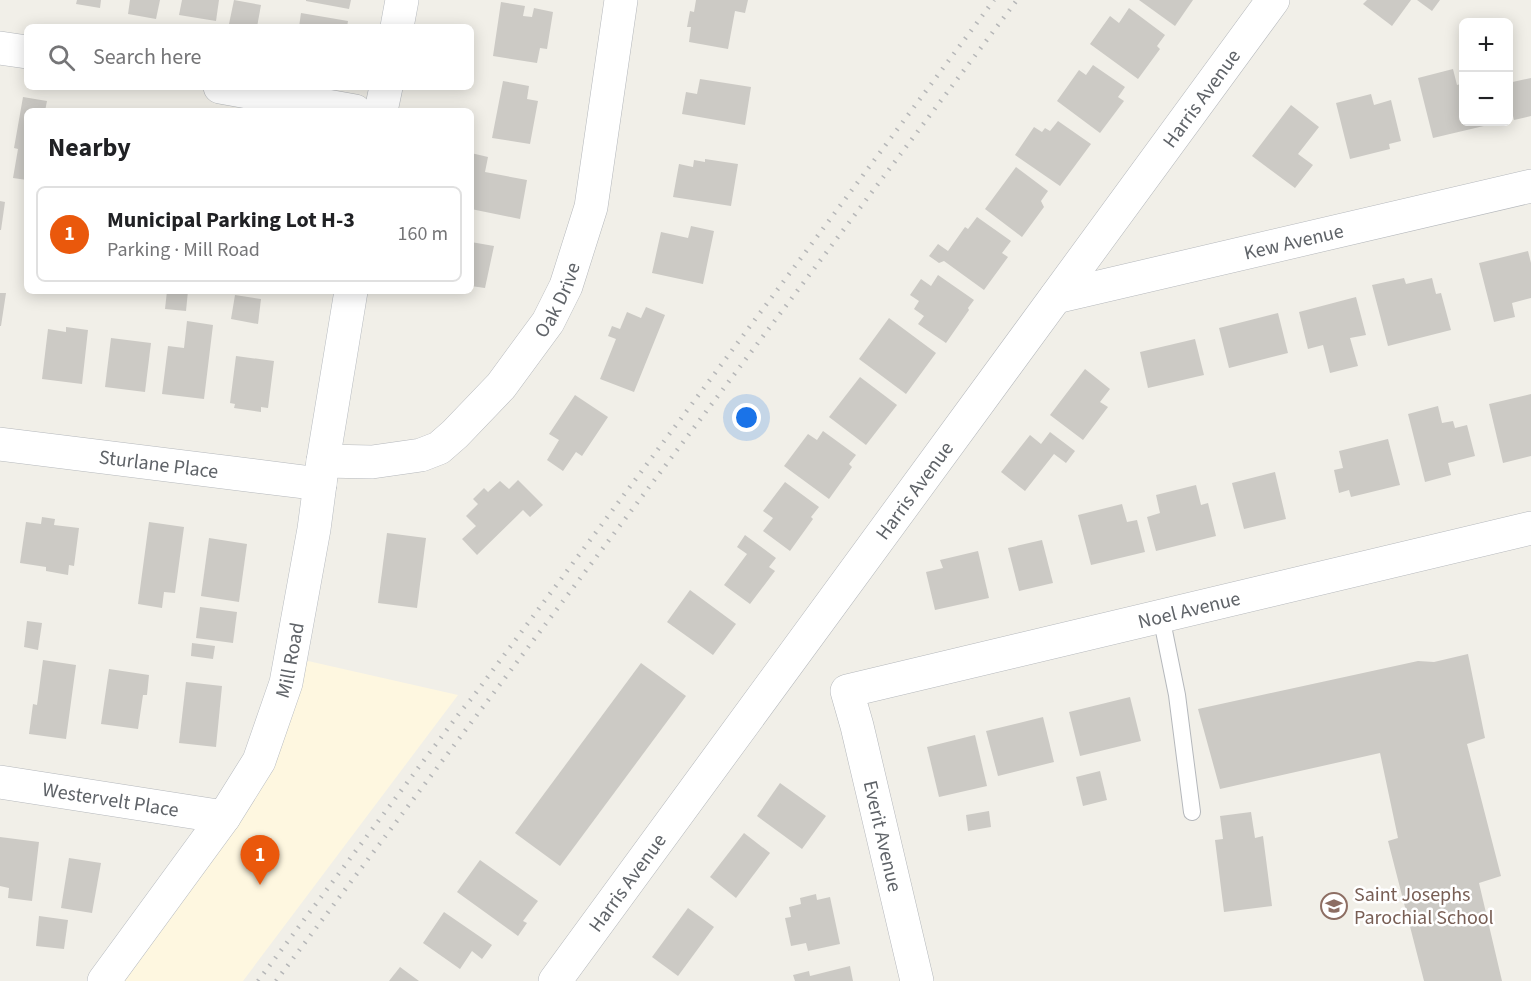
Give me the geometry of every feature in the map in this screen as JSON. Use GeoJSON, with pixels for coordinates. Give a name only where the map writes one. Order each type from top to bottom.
{"type":"FeatureCollection","features":[{"type":"Feature","properties":{"kind":"street"},"geometry":{"type":"LineString","coordinates":[[398,24],[402,0]]}},
{"type":"Feature","properties":{"kind":"street","name":"Oak Drive"},"geometry":{"type":"LineString","coordinates":[[321,473],[421,455],[439,448],[501,386],[548,322],[566,286],[591,207],[621,0]]}},
{"type":"Feature","properties":{"kind":"street","name":"Harris Avenue"},"geometry":{"type":"LineString","coordinates":[[555,981],[1273,0]]}},
{"type":"Feature","properties":{"kind":"street"},"geometry":{"type":"LineString","coordinates":[[0,48],[24,52]]}},
{"type":"Feature","properties":{"kind":"street"},"geometry":{"type":"LineString","coordinates":[[237,90],[338,108]]}},
{"type":"Feature","properties":{"kind":"street"},"geometry":{"type":"LineString","coordinates":[[382,108],[385,90]]}},
{"type":"Feature","properties":{"kind":"street","name":"Kew Avenue"},"geometry":{"type":"LineString","coordinates":[[1056,297],[1531,186]]}},
{"type":"Feature","properties":{"kind":"street","name":"Mill Road"},"geometry":{"type":"LineString","coordinates":[[104,981],[224,817],[259,762],[286,682],[314,529],[351,294]]}},
{"type":"Feature","properties":{"kind":"street","name":"Sturlane Place"},"geometry":{"type":"LineString","coordinates":[[0,444],[321,473]]}},
{"type":"Feature","properties":{"kind":"street","name":"Noel Avenue"},"geometry":{"type":"LineString","coordinates":[[847,691],[1531,528]]}},
{"type":"Feature","properties":{"kind":"street","name":"Everit Avenue"},"geometry":{"type":"LineString","coordinates":[[847,691],[917,981]]}},
{"type":"Feature","properties":{"kind":"street","name":"Westervelt Place"},"geometry":{"type":"LineString","coordinates":[[0,782],[224,817]]}},
{"type":"Feature","properties":{"kind":"lane"},"geometry":{"type":"LineString","coordinates":[[1161,616],[1177,695],[1192,812]]}},
{"type":"Feature","properties":{"kind":"shaded area"},"geometry":{"type":"Polygon","coordinates":[[[308,661],[458,695],[243,981],[104,981],[224,817],[308,661]]]}},
{"type":"Feature","properties":{"kind":"building"},"geometry":{"type":"Polygon","coordinates":[[[77,0],[101,0],[100,8],[76,4],[77,0]]]}},
{"type":"Feature","properties":{"kind":"building"},"geometry":{"type":"Polygon","coordinates":[[[130,0],[160,0],[156,19],[128,14],[130,0]]]}},
{"type":"Feature","properties":{"kind":"building"},"geometry":{"type":"Polygon","coordinates":[[[182,0],[219,0],[216,21],[179,15],[182,0]]]}},
{"type":"Feature","properties":{"kind":"building"},"geometry":{"type":"Polygon","coordinates":[[[234,0],[261,5],[258,24],[229,24],[234,0]]]}},
{"type":"Feature","properties":{"kind":"building"},"geometry":{"type":"Polygon","coordinates":[[[306,0],[351,0],[349,9],[306,0]]]}},
{"type":"Feature","properties":{"kind":"building"},"geometry":{"type":"Polygon","coordinates":[[[696,0],[748,0],[745,13],[735,11],[728,49],[689,42],[691,27],[687,27],[690,11],[694,12],[696,0]]]}},
{"type":"Feature","properties":{"kind":"building"},"geometry":{"type":"Polygon","coordinates":[[[1139,0],[1193,0],[1175,26],[1139,0]]]}},
{"type":"Feature","properties":{"kind":"building"},"geometry":{"type":"Polygon","coordinates":[[[1367,0],[1411,0],[1392,26],[1363,4],[1367,0]]]}},
{"type":"Feature","properties":{"kind":"building"},"geometry":{"type":"Polygon","coordinates":[[[1417,0],[1440,0],[1432,11],[1417,0]]]}},
{"type":"Feature","properties":{"kind":"building"},"geometry":{"type":"Polygon","coordinates":[[[501,2],[525,6],[523,16],[532,17],[534,8],[553,12],[547,49],[540,48],[537,63],[493,56],[501,2]]]}},
{"type":"Feature","properties":{"kind":"building"},"geometry":{"type":"Polygon","coordinates":[[[1129,8],[1165,35],[1157,46],[1160,49],[1138,79],[1090,44],[1110,16],[1119,23],[1129,8]]]}},
{"type":"Feature","properties":{"kind":"building"},"geometry":{"type":"Polygon","coordinates":[[[301,13],[348,21],[348,24],[299,24],[301,13]]]}},
{"type":"Feature","properties":{"kind":"building"},"geometry":{"type":"Polygon","coordinates":[[[1093,65],[1125,87],[1118,97],[1124,101],[1100,133],[1057,101],[1079,70],[1086,75],[1093,65]]]}},
{"type":"Feature","properties":{"kind":"building"},"geometry":{"type":"Polygon","coordinates":[[[1453,69],[1457,85],[1459,84],[1459,126],[1484,126],[1433,138],[1418,78],[1453,69]]]}},
{"type":"Feature","properties":{"kind":"building"},"geometry":{"type":"Polygon","coordinates":[[[1531,78],[1531,116],[1514,120],[1513,82],[1531,78]]]}},
{"type":"Feature","properties":{"kind":"building"},"geometry":{"type":"Polygon","coordinates":[[[700,79],[751,87],[745,125],[682,114],[686,92],[697,94],[700,79]]]}},
{"type":"Feature","properties":{"kind":"building"},"geometry":{"type":"Polygon","coordinates":[[[503,81],[529,86],[527,99],[538,101],[530,144],[492,138],[503,81]]]}},
{"type":"Feature","properties":{"kind":"building"},"geometry":{"type":"Polygon","coordinates":[[[1371,94],[1374,105],[1391,100],[1401,141],[1389,144],[1390,149],[1350,159],[1336,103],[1371,94]]]}},
{"type":"Feature","properties":{"kind":"building"},"geometry":{"type":"Polygon","coordinates":[[[23,97],[47,101],[46,108],[24,108],[24,180],[13,178],[18,149],[14,148],[23,97]]]}},
{"type":"Feature","properties":{"kind":"building"},"geometry":{"type":"Polygon","coordinates":[[[1291,105],[1319,127],[1298,154],[1313,165],[1295,188],[1252,156],[1291,105]]]}},
{"type":"Feature","properties":{"kind":"building"},"geometry":{"type":"Polygon","coordinates":[[[1058,121],[1091,144],[1060,186],[1015,155],[1034,127],[1042,132],[1045,128],[1050,131],[1058,121]]]}},
{"type":"Feature","properties":{"kind":"building"},"geometry":{"type":"Polygon","coordinates":[[[474,154],[488,157],[485,172],[527,180],[520,219],[474,210],[474,154]]]}},
{"type":"Feature","properties":{"kind":"building"},"geometry":{"type":"Polygon","coordinates":[[[705,159],[738,164],[731,206],[673,197],[679,164],[693,167],[694,160],[705,162],[705,159]]]}},
{"type":"Feature","properties":{"kind":"building"},"geometry":{"type":"Polygon","coordinates":[[[1016,167],[1048,191],[1041,201],[1044,207],[1022,237],[985,209],[1016,167]]]}},
{"type":"Feature","properties":{"kind":"building"},"geometry":{"type":"Polygon","coordinates":[[[0,201],[5,202],[1,230],[0,230],[0,201]]]}},
{"type":"Feature","properties":{"kind":"building"},"geometry":{"type":"Polygon","coordinates":[[[977,217],[1011,241],[1002,253],[1008,257],[984,290],[944,261],[939,263],[929,256],[938,244],[948,251],[965,227],[968,229],[977,217]]]}},
{"type":"Feature","properties":{"kind":"building"},"geometry":{"type":"Polygon","coordinates":[[[691,226],[714,231],[703,284],[652,273],[661,232],[688,238],[691,226]]]}},
{"type":"Feature","properties":{"kind":"building"},"geometry":{"type":"Polygon","coordinates":[[[474,243],[494,246],[485,288],[474,286],[474,243]]]}},
{"type":"Feature","properties":{"kind":"building"},"geometry":{"type":"Polygon","coordinates":[[[1528,251],[1531,263],[1531,298],[1512,303],[1515,317],[1494,322],[1479,263],[1528,251]]]}},
{"type":"Feature","properties":{"kind":"building"},"geometry":{"type":"Polygon","coordinates":[[[938,275],[974,300],[946,343],[918,324],[924,316],[914,309],[919,301],[910,295],[921,279],[931,286],[938,275]]]}},
{"type":"Feature","properties":{"kind":"building"},"geometry":{"type":"Polygon","coordinates":[[[1404,278],[1406,284],[1432,278],[1436,294],[1441,293],[1451,330],[1388,346],[1372,285],[1404,278]]]}},
{"type":"Feature","properties":{"kind":"building"},"geometry":{"type":"Polygon","coordinates":[[[0,293],[6,293],[1,326],[0,326],[0,293]]]}},
{"type":"Feature","properties":{"kind":"building"},"geometry":{"type":"Polygon","coordinates":[[[167,294],[188,294],[186,311],[165,309],[167,294]]]}},
{"type":"Feature","properties":{"kind":"building"},"geometry":{"type":"Polygon","coordinates":[[[235,295],[261,299],[258,324],[231,319],[235,295]]]}},
{"type":"Feature","properties":{"kind":"building"},"geometry":{"type":"Polygon","coordinates":[[[1356,297],[1366,335],[1350,338],[1358,366],[1330,373],[1323,345],[1308,349],[1299,312],[1356,297]]]}},
{"type":"Feature","properties":{"kind":"building"},"geometry":{"type":"Polygon","coordinates":[[[646,307],[665,315],[634,392],[600,379],[616,339],[608,336],[612,326],[620,329],[627,312],[641,318],[646,307]]]}},
{"type":"Feature","properties":{"kind":"building"},"geometry":{"type":"Polygon","coordinates":[[[1278,313],[1288,353],[1229,368],[1219,328],[1278,313]]]}},
{"type":"Feature","properties":{"kind":"building"},"geometry":{"type":"Polygon","coordinates":[[[889,318],[936,353],[906,394],[859,359],[889,318]]]}},
{"type":"Feature","properties":{"kind":"building"},"geometry":{"type":"Polygon","coordinates":[[[187,321],[213,325],[204,399],[162,394],[168,346],[184,348],[187,321]]]}},
{"type":"Feature","properties":{"kind":"building"},"geometry":{"type":"Polygon","coordinates":[[[66,327],[88,330],[82,384],[42,379],[48,329],[66,332],[66,327]]]}},
{"type":"Feature","properties":{"kind":"building"},"geometry":{"type":"Polygon","coordinates":[[[111,338],[151,343],[145,392],[105,387],[111,338]]]}},
{"type":"Feature","properties":{"kind":"building"},"geometry":{"type":"Polygon","coordinates":[[[1195,339],[1204,375],[1148,388],[1140,352],[1195,339]]]}},
{"type":"Feature","properties":{"kind":"building"},"geometry":{"type":"Polygon","coordinates":[[[236,356],[274,361],[268,408],[261,407],[261,412],[234,408],[235,404],[230,403],[236,356]]]}},
{"type":"Feature","properties":{"kind":"building"},"geometry":{"type":"Polygon","coordinates":[[[1085,369],[1110,389],[1100,402],[1108,407],[1083,440],[1050,415],[1085,369]]]}},
{"type":"Feature","properties":{"kind":"building"},"geometry":{"type":"Polygon","coordinates":[[[860,377],[897,405],[866,445],[829,417],[860,377]]]}},
{"type":"Feature","properties":{"kind":"building"},"geometry":{"type":"Polygon","coordinates":[[[1531,394],[1531,456],[1503,463],[1489,404],[1531,394]]]}},
{"type":"Feature","properties":{"kind":"building"},"geometry":{"type":"Polygon","coordinates":[[[575,395],[608,417],[582,456],[576,452],[563,471],[547,460],[559,440],[549,434],[575,395]]]}},
{"type":"Feature","properties":{"kind":"building"},"geometry":{"type":"Polygon","coordinates":[[[1438,406],[1442,423],[1453,421],[1455,428],[1467,425],[1475,456],[1448,463],[1451,475],[1425,482],[1408,414],[1438,406]]]}},
{"type":"Feature","properties":{"kind":"building"},"geometry":{"type":"Polygon","coordinates":[[[823,431],[856,455],[849,464],[852,467],[829,499],[784,466],[808,434],[817,440],[823,431]]]}},
{"type":"Feature","properties":{"kind":"building"},"geometry":{"type":"Polygon","coordinates":[[[1050,432],[1075,451],[1066,463],[1054,454],[1025,491],[1001,472],[1030,435],[1041,444],[1050,432]]]}},
{"type":"Feature","properties":{"kind":"building"},"geometry":{"type":"Polygon","coordinates":[[[1388,439],[1400,485],[1351,497],[1349,490],[1339,493],[1334,470],[1343,468],[1339,451],[1388,439]]]}},
{"type":"Feature","properties":{"kind":"building"},"geometry":{"type":"Polygon","coordinates":[[[1275,472],[1286,519],[1244,529],[1232,483],[1275,472]]]}},
{"type":"Feature","properties":{"kind":"building"},"geometry":{"type":"Polygon","coordinates":[[[518,480],[543,505],[530,517],[523,510],[477,555],[462,539],[476,526],[466,516],[478,504],[473,499],[484,488],[488,492],[500,481],[509,489],[518,480]]]}},
{"type":"Feature","properties":{"kind":"building"},"geometry":{"type":"Polygon","coordinates":[[[785,482],[819,507],[790,551],[763,531],[773,518],[763,511],[785,482]]]}},
{"type":"Feature","properties":{"kind":"building"},"geometry":{"type":"Polygon","coordinates":[[[1196,485],[1201,505],[1208,503],[1216,536],[1156,551],[1147,517],[1160,513],[1156,495],[1196,485]]]}},
{"type":"Feature","properties":{"kind":"building"},"geometry":{"type":"Polygon","coordinates":[[[1122,504],[1127,522],[1137,520],[1145,552],[1091,565],[1078,515],[1122,504]]]}},
{"type":"Feature","properties":{"kind":"building"},"geometry":{"type":"Polygon","coordinates":[[[42,517],[55,519],[54,525],[79,528],[74,566],[69,565],[68,575],[46,571],[46,567],[20,563],[26,522],[41,524],[42,517]]]}},
{"type":"Feature","properties":{"kind":"building"},"geometry":{"type":"Polygon","coordinates":[[[149,522],[184,527],[175,593],[164,592],[162,608],[138,604],[149,522]]]}},
{"type":"Feature","properties":{"kind":"building"},"geometry":{"type":"Polygon","coordinates":[[[387,533],[426,538],[417,608],[378,603],[387,533]]]}},
{"type":"Feature","properties":{"kind":"building"},"geometry":{"type":"Polygon","coordinates":[[[745,535],[776,558],[769,567],[775,571],[750,604],[724,585],[747,554],[737,547],[745,535]]]}},
{"type":"Feature","properties":{"kind":"building"},"geometry":{"type":"Polygon","coordinates":[[[209,538],[247,544],[239,602],[201,596],[209,538]]]}},
{"type":"Feature","properties":{"kind":"building"},"geometry":{"type":"Polygon","coordinates":[[[1042,540],[1053,583],[1019,591],[1008,548],[1042,540]]]}},
{"type":"Feature","properties":{"kind":"building"},"geometry":{"type":"Polygon","coordinates":[[[978,551],[989,598],[935,610],[926,572],[943,568],[940,560],[978,551]]]}},
{"type":"Feature","properties":{"kind":"building"},"geometry":{"type":"Polygon","coordinates":[[[690,590],[736,624],[713,655],[667,622],[690,590]]]}},
{"type":"Feature","properties":{"kind":"building"},"geometry":{"type":"Polygon","coordinates":[[[200,607],[237,612],[233,643],[196,638],[200,607]]]}},
{"type":"Feature","properties":{"kind":"building"},"geometry":{"type":"Polygon","coordinates":[[[27,621],[42,623],[38,650],[24,647],[27,621]]]}},
{"type":"Feature","properties":{"kind":"building"},"geometry":{"type":"Polygon","coordinates":[[[192,643],[215,646],[213,659],[191,656],[192,643]]]}},
{"type":"Feature","properties":{"kind":"building"},"geometry":{"type":"Polygon","coordinates":[[[1468,654],[1485,738],[1467,744],[1501,876],[1479,883],[1502,981],[1424,981],[1388,841],[1398,838],[1380,753],[1220,789],[1198,709],[1418,661],[1434,662],[1468,654]]]}},
{"type":"Feature","properties":{"kind":"building"},"geometry":{"type":"Polygon","coordinates":[[[43,660],[76,665],[66,739],[29,734],[33,704],[37,705],[43,660]]]}},
{"type":"Feature","properties":{"kind":"building"},"geometry":{"type":"Polygon","coordinates":[[[641,663],[686,696],[560,866],[515,833],[641,663]]]}},
{"type":"Feature","properties":{"kind":"building"},"geometry":{"type":"Polygon","coordinates":[[[109,669],[149,675],[147,695],[143,695],[138,729],[101,724],[109,669]]]}},
{"type":"Feature","properties":{"kind":"building"},"geometry":{"type":"Polygon","coordinates":[[[186,682],[222,686],[216,747],[179,743],[186,682]]]}},
{"type":"Feature","properties":{"kind":"building"},"geometry":{"type":"Polygon","coordinates":[[[1130,697],[1141,741],[1080,756],[1069,712],[1130,697]]]}},
{"type":"Feature","properties":{"kind":"building"},"geometry":{"type":"Polygon","coordinates":[[[1043,717],[1054,762],[998,776],[986,731],[1043,717]]]}},
{"type":"Feature","properties":{"kind":"building"},"geometry":{"type":"Polygon","coordinates":[[[975,735],[987,786],[939,797],[927,747],[975,735]]]}},
{"type":"Feature","properties":{"kind":"building"},"geometry":{"type":"Polygon","coordinates":[[[1100,771],[1107,800],[1083,806],[1076,777],[1100,771]]]}},
{"type":"Feature","properties":{"kind":"building"},"geometry":{"type":"Polygon","coordinates":[[[780,783],[826,816],[802,849],[757,816],[780,783]]]}},
{"type":"Feature","properties":{"kind":"building"},"geometry":{"type":"Polygon","coordinates":[[[989,811],[991,827],[968,831],[966,815],[989,811]]]}},
{"type":"Feature","properties":{"kind":"building"},"geometry":{"type":"Polygon","coordinates":[[[1251,812],[1255,838],[1263,836],[1272,906],[1224,912],[1215,840],[1223,839],[1220,816],[1251,812]]]}},
{"type":"Feature","properties":{"kind":"building"},"geometry":{"type":"Polygon","coordinates":[[[744,833],[770,853],[736,898],[710,877],[744,833]]]}},
{"type":"Feature","properties":{"kind":"building"},"geometry":{"type":"Polygon","coordinates":[[[0,837],[39,842],[32,901],[8,898],[9,888],[0,886],[0,837]]]}},
{"type":"Feature","properties":{"kind":"building"},"geometry":{"type":"Polygon","coordinates":[[[69,858],[101,863],[92,913],[61,908],[69,858]]]}},
{"type":"Feature","properties":{"kind":"building"},"geometry":{"type":"Polygon","coordinates":[[[480,860],[538,901],[523,921],[527,923],[518,936],[457,892],[480,860]]]}},
{"type":"Feature","properties":{"kind":"building"},"geometry":{"type":"Polygon","coordinates":[[[816,894],[817,900],[830,897],[840,944],[808,951],[806,943],[791,946],[785,918],[791,917],[789,907],[801,904],[800,898],[816,894]]]}},
{"type":"Feature","properties":{"kind":"building"},"geometry":{"type":"Polygon","coordinates":[[[688,908],[714,927],[678,976],[652,957],[688,908]]]}},
{"type":"Feature","properties":{"kind":"building"},"geometry":{"type":"Polygon","coordinates":[[[444,912],[492,945],[482,959],[472,951],[460,969],[423,943],[444,912]]]}},
{"type":"Feature","properties":{"kind":"building"},"geometry":{"type":"Polygon","coordinates":[[[39,916],[68,920],[64,949],[36,946],[39,916]]]}},
{"type":"Feature","properties":{"kind":"building"},"geometry":{"type":"Polygon","coordinates":[[[850,966],[853,981],[795,981],[793,975],[809,971],[810,976],[850,966]]]}},
{"type":"Feature","properties":{"kind":"building"},"geometry":{"type":"Polygon","coordinates":[[[400,967],[419,981],[389,981],[400,967]]]}},
{"type":"Feature","properties":{"kind":"railway"},"geometry":{"type":"LineString","coordinates":[[258,981],[994,0]]}},
{"type":"Feature","properties":{"kind":"railway"},"geometry":{"type":"LineString","coordinates":[[276,981],[1017,0]]}},
{"type":"Feature","properties":{"kind":"place","name":"Municipal Parking Lot H-3"},"geometry":{"type":"Point","coordinates":[260,885]}},
{"type":"Feature","properties":{"kind":"place","name":"Saint Josephs Parochial School"},"geometry":{"type":"Point","coordinates":[1334,906]}}]}
